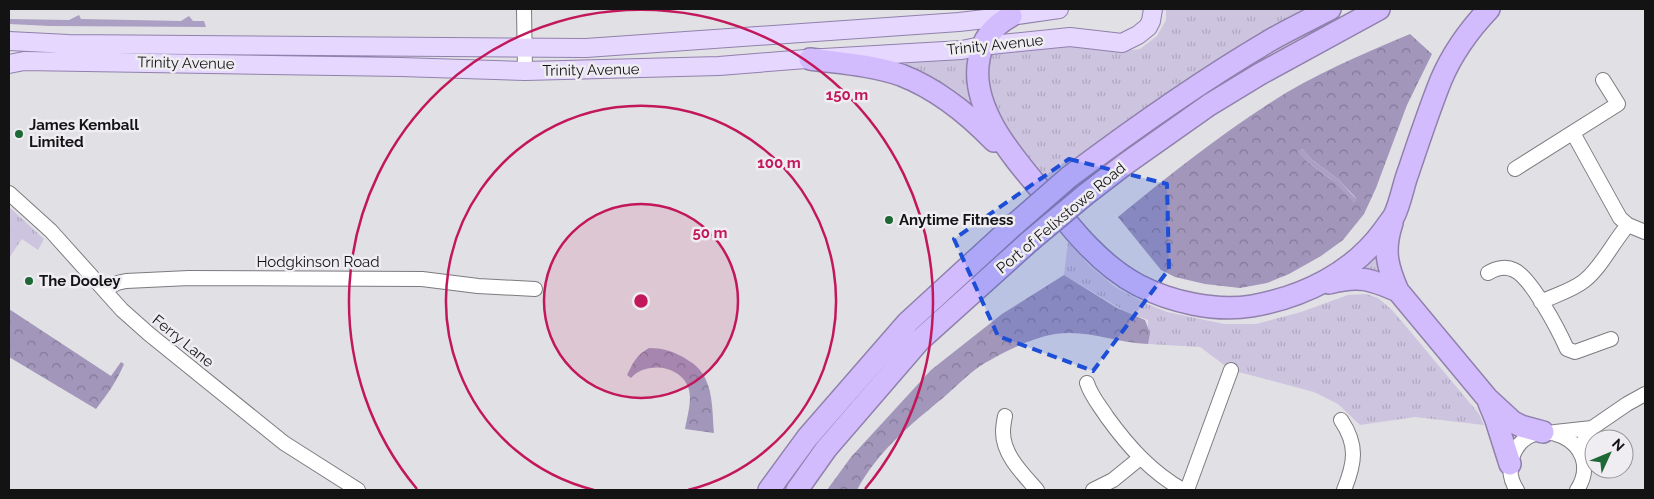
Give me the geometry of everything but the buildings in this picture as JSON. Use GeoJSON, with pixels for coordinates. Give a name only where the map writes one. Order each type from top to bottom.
{"type":"FeatureCollection","features":[{"type":"Feature","properties":{"kind":"highway","name":"Port of Felixstowe Road"},"geometry":{"type":"LineString","coordinates":[[769,490],[806,438],[908,322],[1069,177],[1116,142],[1210,78],[1270,40],[1330,9]]}},
{"type":"Feature","properties":{"kind":"highway","name":"Port of Felixstowe Road"},"geometry":{"type":"LineString","coordinates":[[797,490],[826,449],[920,340],[1030,241],[1085,195],[1209,105],[1260,74],[1379,9]]}},
{"type":"Feature","properties":{"kind":"highway"},"geometry":{"type":"LineString","coordinates":[[1489,9],[1462,43],[1441,79],[1394,216],[1389,233],[1387,256],[1389,270],[1398,291],[1487,398],[1513,422],[1521,426],[1548,432]]}},
{"type":"Feature","properties":{"kind":"highway"},"geometry":{"type":"LineString","coordinates":[[1011,16],[997,26],[981,46],[978,73],[980,96],[992,125],[1025,171],[1074,231],[1114,269],[1137,285],[1159,294],[1197,304],[1222,307],[1249,306],[1274,301],[1316,286],[1349,278],[1374,280],[1398,291]]}},
{"type":"Feature","properties":{"kind":"highway"},"geometry":{"type":"LineString","coordinates":[[810,59],[875,68],[900,75],[923,85],[954,105],[980,126],[1025,171]]}},
{"type":"Feature","properties":{"kind":"highway"},"geometry":{"type":"LineString","coordinates":[[1316,286],[1332,277],[1365,252],[1394,216]]}},
{"type":"Feature","properties":{"kind":"highway"},"geometry":{"type":"LineString","coordinates":[[1487,398],[1496,420],[1510,470]]}},
{"type":"Feature","properties":{"kind":"main road","name":"Trinity Avenue"},"geometry":{"type":"LineString","coordinates":[[9,41],[68,44],[586,48],[856,30],[1011,16],[1059,9]]}},
{"type":"Feature","properties":{"kind":"main road","name":"Trinity Avenue"},"geometry":{"type":"LineString","coordinates":[[9,64],[24,61],[53,61],[525,71],[719,66],[962,50],[981,46],[1070,37],[1122,43],[1138,35],[1148,27],[1153,9]]}},
{"type":"Feature","properties":{"kind":"street"},"geometry":{"type":"LineString","coordinates":[[524,9],[525,71]]}},
{"type":"Feature","properties":{"kind":"street"},"geometry":{"type":"LineString","coordinates":[[1515,169],[1618,104],[1603,80]]}},
{"type":"Feature","properties":{"kind":"street"},"geometry":{"type":"LineString","coordinates":[[1573,133],[1620,218],[1628,225],[1645,232]]}},
{"type":"Feature","properties":{"kind":"street","name":"Ferry Lane"},"geometry":{"type":"LineString","coordinates":[[9,193],[51,231],[122,310],[142,328],[284,444],[358,490]]}},
{"type":"Feature","properties":{"kind":"street"},"geometry":{"type":"LineString","coordinates":[[1541,302],[1584,282],[1599,266],[1611,246],[1628,225]]}},
{"type":"Feature","properties":{"kind":"street"},"geometry":{"type":"LineString","coordinates":[[1488,273],[1495,269],[1514,269],[1519,272],[1528,282],[1567,348],[1571,351],[1581,351],[1611,339]]}},
{"type":"Feature","properties":{"kind":"street","name":"Hodgkinson Road"},"geometry":{"type":"LineString","coordinates":[[104,290],[117,283],[126,281],[189,278],[422,279],[478,286],[535,289]]}},
{"type":"Feature","properties":{"kind":"street"},"geometry":{"type":"LineString","coordinates":[[1187,490],[1231,370]]}},
{"type":"Feature","properties":{"kind":"street"},"geometry":{"type":"LineString","coordinates":[[1088,383],[1096,401],[1140,458],[1160,476],[1183,490]]}},
{"type":"Feature","properties":{"kind":"street"},"geometry":{"type":"LineString","coordinates":[[1577,490],[1581,484],[1584,469],[1582,444],[1592,428],[1645,394]]}},
{"type":"Feature","properties":{"kind":"street"},"geometry":{"type":"LineString","coordinates":[[1005,416],[1003,432],[1005,444],[1012,459],[1037,490]]}},
{"type":"Feature","properties":{"kind":"street"},"geometry":{"type":"LineString","coordinates":[[1341,420],[1347,429],[1353,448],[1352,471],[1344,490]]}},
{"type":"Feature","properties":{"kind":"street"},"geometry":{"type":"LineString","coordinates":[[1507,490],[1514,453],[1521,443],[1531,436],[1548,432],[1592,428]]}},
{"type":"Feature","properties":{"kind":"street"},"geometry":{"type":"LineString","coordinates":[[1548,432],[1565,437],[1575,444],[1582,455]]}},
{"type":"Feature","properties":{"kind":"street"},"geometry":{"type":"LineString","coordinates":[[1094,490],[1114,480],[1140,458]]}},
{"type":"Feature","properties":{"kind":"street"},"geometry":{"type":"LineString","coordinates":[[1510,470],[1517,490]]}},
{"type":"Feature","properties":{"kind":"highlighted area"},"geometry":{"type":"Polygon","coordinates":[[[1069,159],[1167,184],[1169,269],[1093,371],[998,336],[954,239],[1069,159]]]}},
{"type":"Feature","properties":{"kind":"green space"},"geometry":{"type":"Polygon","coordinates":[[[1166,9],[1316,9],[1047,182],[1013,138],[994,105],[987,69],[990,50],[1066,44],[1121,51],[1140,49],[1157,36],[1166,20],[1166,9]]]}},
{"type":"Feature","properties":{"kind":"green space"},"geometry":{"type":"Polygon","coordinates":[[[1410,34],[1432,54],[1407,105],[1376,188],[1364,214],[1343,240],[1321,256],[1289,274],[1267,283],[1240,288],[1205,284],[1175,277],[1161,270],[1118,217],[1212,143],[1270,103],[1320,74],[1410,34]],[[1302,149],[1298,152],[1308,162],[1357,199],[1338,179],[1311,159],[1302,149]]]}},
{"type":"Feature","properties":{"kind":"green space"},"geometry":{"type":"Polygon","coordinates":[[[972,53],[974,106],[950,87],[911,67],[902,60],[972,53]]]}},
{"type":"Feature","properties":{"kind":"green space"},"geometry":{"type":"Polygon","coordinates":[[[9,207],[44,239],[38,250],[22,239],[9,258],[9,207]]]}},
{"type":"Feature","properties":{"kind":"green space"},"geometry":{"type":"Polygon","coordinates":[[[1068,242],[1088,264],[1115,287],[1145,303],[1167,312],[1224,324],[1256,324],[1301,312],[1348,295],[1366,294],[1378,298],[1404,324],[1479,414],[1484,425],[1415,417],[1360,425],[1338,404],[1314,392],[1231,370],[1200,347],[1148,344],[1148,320],[1128,313],[1064,275],[1068,242]]]}},
{"type":"Feature","properties":{"kind":"green space"},"geometry":{"type":"Polygon","coordinates":[[[1380,248],[1387,279],[1357,268],[1380,248]]]}},
{"type":"Feature","properties":{"kind":"green space"},"geometry":{"type":"Polygon","coordinates":[[[1064,275],[1117,308],[1145,320],[1150,333],[1148,344],[1079,333],[1067,333],[1046,336],[1019,346],[993,358],[974,371],[907,428],[875,463],[857,490],[827,490],[851,457],[931,370],[1002,314],[1064,275]]]}},
{"type":"Feature","properties":{"kind":"green space"},"geometry":{"type":"Polygon","coordinates":[[[9,309],[111,376],[121,362],[124,364],[115,382],[96,409],[9,357],[9,309]]]}},
{"type":"Feature","properties":{"kind":"green space"},"geometry":{"type":"Polygon","coordinates":[[[649,348],[663,349],[679,355],[693,363],[702,373],[711,397],[714,433],[685,429],[690,394],[680,375],[664,368],[655,368],[638,372],[631,378],[627,375],[638,356],[649,348]]]}},
{"type":"Feature","properties":{"kind":"shaded area"},"geometry":{"type":"Polygon","coordinates":[[[79,15],[81,19],[181,21],[189,16],[193,21],[204,21],[206,27],[9,24],[9,19],[69,20],[79,15]]]}},
{"type":"Feature","properties":{"kind":"shaded area"},"geometry":{"type":"Polygon","coordinates":[[[1302,149],[1311,159],[1338,179],[1357,200],[1354,203],[1332,180],[1297,152],[1302,149]]]}},
{"type":"Feature","properties":{"kind":"place","name":"James Kemball Limited"},"geometry":{"type":"Point","coordinates":[19,134]}},
{"type":"Feature","properties":{"kind":"place","name":"Anytime Fitness"},"geometry":{"type":"Point","coordinates":[889,220]}},
{"type":"Feature","properties":{"kind":"place","name":"The Dooley"},"geometry":{"type":"Point","coordinates":[29,281]}}]}
